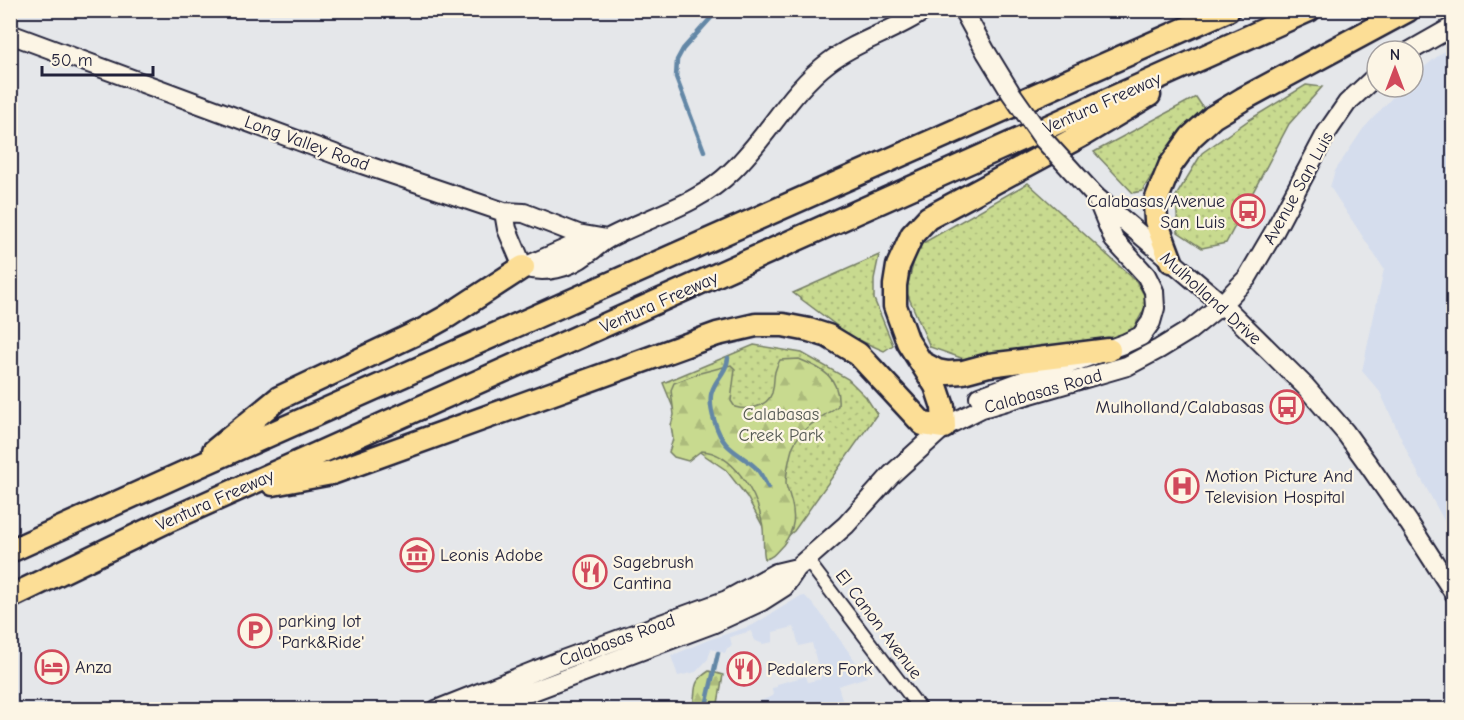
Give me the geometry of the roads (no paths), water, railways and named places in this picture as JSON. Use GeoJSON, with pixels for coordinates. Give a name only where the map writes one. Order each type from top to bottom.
{"type":"FeatureCollection","features":[{"type":"Feature","properties":{"kind":"highway","name":"Ventura Freeway"},"geometry":{"type":"LineString","coordinates":[[10,551],[1228,10]]}},
{"type":"Feature","properties":{"kind":"highway","name":"Ventura Freeway"},"geometry":{"type":"LineString","coordinates":[[10,597],[167,521],[1309,10]]}},
{"type":"Feature","properties":{"kind":"highway"},"geometry":{"type":"LineString","coordinates":[[1171,261],[1156,221],[1155,203],[1170,166],[1191,137],[1213,117],[1243,99],[1408,10]]}},
{"type":"Feature","properties":{"kind":"highway"},"geometry":{"type":"LineString","coordinates":[[235,492],[332,473],[717,334],[756,326],[783,326],[828,336],[858,354],[923,424],[944,427],[940,395],[924,364],[908,342],[895,306],[898,266],[912,235],[928,218],[1084,134],[1244,39]]}},
{"type":"Feature","properties":{"kind":"highway"},"geometry":{"type":"LineString","coordinates":[[192,469],[279,398],[423,330],[523,267]]}},
{"type":"Feature","properties":{"kind":"highway"},"geometry":{"type":"LineString","coordinates":[[924,364],[937,371],[956,373],[989,364],[1109,350]]}},
{"type":"Feature","properties":{"kind":"main road"},"geometry":{"type":"LineString","coordinates":[[504,212],[507,229],[523,267],[536,271],[557,269],[586,256],[607,239],[672,211],[711,189],[748,155],[806,83],[828,63],[857,44],[925,10]]}},
{"type":"Feature","properties":{"kind":"main road","name":"Mulholland Drive"},"geometry":{"type":"LineString","coordinates":[[963,10],[1011,93],[1044,140],[1096,197],[1222,304],[1305,386],[1345,432],[1409,523],[1454,593]]}},
{"type":"Feature","properties":{"kind":"main road"},"geometry":{"type":"LineString","coordinates":[[1425,42],[1454,26]]}},
{"type":"Feature","properties":{"kind":"main road","name":"Long Valley Road"},"geometry":{"type":"LineString","coordinates":[[10,34],[359,162],[504,212],[524,213],[578,234],[607,239]]}},
{"type":"Feature","properties":{"kind":"main road","name":"Avenue San Luis"},"geometry":{"type":"LineString","coordinates":[[1222,304],[1247,278],[1275,232],[1327,132],[1347,103],[1365,86]]}},
{"type":"Feature","properties":{"kind":"main road"},"geometry":{"type":"LineString","coordinates":[[944,427],[963,407],[980,396],[1142,336],[1151,322],[1155,308],[1154,291],[1146,275],[1114,240],[1096,197]]}},
{"type":"Feature","properties":{"kind":"main road","name":"Calabasas Road"},"geometry":{"type":"LineString","coordinates":[[482,710],[712,624],[762,601],[784,587],[802,564],[846,525],[911,455],[944,427],[982,408],[1127,366],[1159,350],[1190,330],[1222,304]]}},
{"type":"Feature","properties":{"kind":"main road","name":"Calabasas Road"},"geometry":{"type":"LineString","coordinates":[[436,710],[557,662],[727,600],[776,573],[802,564]]}},
{"type":"Feature","properties":{"kind":"street","name":"El Canon Avenue"},"geometry":{"type":"LineString","coordinates":[[802,564],[921,710]]}},
{"type":"Feature","properties":{"kind":"waterway"},"geometry":{"type":"LineString","coordinates":[[704,151],[676,77],[677,60],[683,49],[718,10]]}},
{"type":"Feature","properties":{"kind":"waterway"},"geometry":{"type":"LineString","coordinates":[[728,358],[712,390],[711,407],[714,421],[726,444],[757,469],[768,487]]}},
{"type":"Feature","properties":{"kind":"waterway"},"geometry":{"type":"LineString","coordinates":[[705,710],[718,653]]}},
{"type":"Feature","properties":{"kind":"place","name":"Calabasas/Avenue San Luis"},"geometry":{"type":"Point","coordinates":[1248,211]}},
{"type":"Feature","properties":{"kind":"place","name":"Mulholland/Calabasas"},"geometry":{"type":"Point","coordinates":[1287,407]}},
{"type":"Feature","properties":{"kind":"place","name":"Motion Picture And Television Hospital"},"geometry":{"type":"Point","coordinates":[1182,486]}},
{"type":"Feature","properties":{"kind":"place","name":"Leonis Adobe"},"geometry":{"type":"Point","coordinates":[417,555]}},
{"type":"Feature","properties":{"kind":"place","name":"Sagebrush Cantina"},"geometry":{"type":"Point","coordinates":[590,572]}},
{"type":"Feature","properties":{"kind":"place","name":"parking lot 'Park&Ride'"},"geometry":{"type":"Point","coordinates":[255,631]}},
{"type":"Feature","properties":{"kind":"place","name":"Anza"},"geometry":{"type":"Point","coordinates":[52,667]}},
{"type":"Feature","properties":{"kind":"place","name":"Pedalers Fork"},"geometry":{"type":"Point","coordinates":[744,669]}},
{"type":"Feature","properties":{"kind":"park label","name":"Calabasas Creek Park"},"geometry":{"type":"Point","coordinates":[781,424]}}]}
